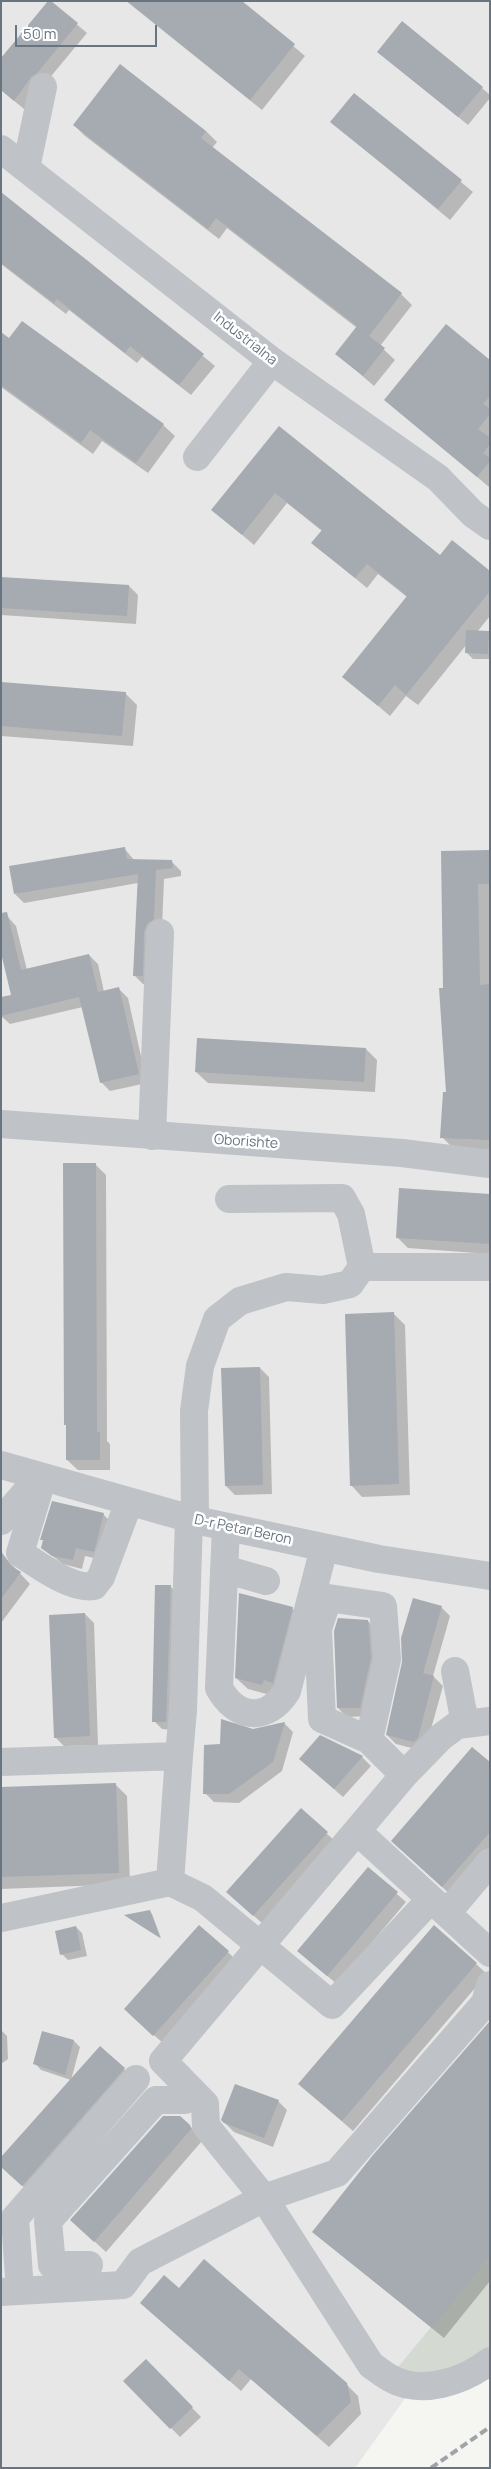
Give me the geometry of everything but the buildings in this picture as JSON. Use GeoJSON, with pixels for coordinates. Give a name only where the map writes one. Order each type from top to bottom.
{"type":"FeatureCollection","features":[{"type":"Feature","properties":{"kind":"street"},"geometry":{"type":"LineString","coordinates":[[26,168],[43,87]]}},
{"type":"Feature","properties":{"kind":"street","name":"Industrialna"},"geometry":{"type":"LineString","coordinates":[[1,149],[272,361],[438,478],[473,514],[490,526]]}},
{"type":"Feature","properties":{"kind":"street"},"geometry":{"type":"LineString","coordinates":[[197,457],[272,361]]}},
{"type":"Feature","properties":{"kind":"street"},"geometry":{"type":"LineString","coordinates":[[152,1136],[160,933]]}},
{"type":"Feature","properties":{"kind":"street","name":"Oborishte"},"geometry":{"type":"LineString","coordinates":[[1,1124],[402,1152],[490,1164]]}},
{"type":"Feature","properties":{"kind":"street"},"geometry":{"type":"LineString","coordinates":[[170,1882],[183,1710],[192,1520],[194,1411],[200,1366],[217,1319],[240,1301],[286,1287],[322,1290],[350,1284],[362,1267],[350,1214],[342,1198],[229,1199]]}},
{"type":"Feature","properties":{"kind":"street"},"geometry":{"type":"LineString","coordinates":[[362,1267],[490,1267]]}},
{"type":"Feature","properties":{"kind":"street"},"geometry":{"type":"LineString","coordinates":[[1,1498],[27,1472]]}},
{"type":"Feature","properties":{"kind":"street"},"geometry":{"type":"LineString","coordinates":[[27,1472],[20,1553],[52,1573],[86,1587],[94,1586],[101,1577],[129,1502]]}},
{"type":"Feature","properties":{"kind":"street"},"geometry":{"type":"LineString","coordinates":[[1,1521],[27,1472]]}},
{"type":"Feature","properties":{"kind":"street","name":"D-r Petar Beron"},"geometry":{"type":"LineString","coordinates":[[27,1472],[192,1520],[379,1559],[490,1576]]}},
{"type":"Feature","properties":{"kind":"street"},"geometry":{"type":"LineString","coordinates":[[226,1527],[219,1688],[226,1702],[239,1711],[258,1714],[274,1707],[287,1691],[324,1548]]}},
{"type":"Feature","properties":{"kind":"street"},"geometry":{"type":"LineString","coordinates":[[224,1569],[266,1581]]}},
{"type":"Feature","properties":{"kind":"street"},"geometry":{"type":"LineString","coordinates":[[369,1740],[387,1659],[383,1606],[328,1598],[318,1629],[322,1719],[369,1740],[404,1774]]}},
{"type":"Feature","properties":{"kind":"street"},"geometry":{"type":"LineString","coordinates":[[455,1671],[477,1722],[457,1725],[441,1737],[404,1774],[163,2061],[205,2104],[206,2126],[264,2198],[371,2364],[391,2379],[403,2383],[441,2384],[450,2383],[474,2374],[490,2361]]}},
{"type":"Feature","properties":{"kind":"street"},"geometry":{"type":"LineString","coordinates":[[1,1762],[179,1756]]}},
{"type":"Feature","properties":{"kind":"street"},"geometry":{"type":"LineString","coordinates":[[357,1831],[490,1953]]}},
{"type":"Feature","properties":{"kind":"street"},"geometry":{"type":"LineString","coordinates":[[1,1918],[170,1882],[203,1898],[332,2005],[439,1906],[490,1862]]}},
{"type":"Feature","properties":{"kind":"street"},"geometry":{"type":"LineString","coordinates":[[136,2079],[16,2218],[10,2291],[123,2285],[140,2262],[264,2198],[337,2172],[485,2003],[490,1985]]}},
{"type":"Feature","properties":{"kind":"street"},"geometry":{"type":"LineString","coordinates":[[89,2265],[52,2265],[48,2221],[156,2100],[185,2100],[192,2091]]}},
{"type":"Feature","properties":{"kind":"shaded area"},"geometry":{"type":"Polygon","coordinates":[[[1,1],[490,1],[490,2280],[355,2468],[1,2468],[1,1]]]}},
{"type":"Feature","properties":{"kind":"shaded area"},"geometry":{"type":"Polygon","coordinates":[[[490,2256],[490,2353],[459,2373],[394,2372],[490,2256]]]}},
{"type":"Feature","properties":{"kind":"railway"},"geometry":{"type":"LineString","coordinates":[[431,2468],[490,2427]]}}]}
